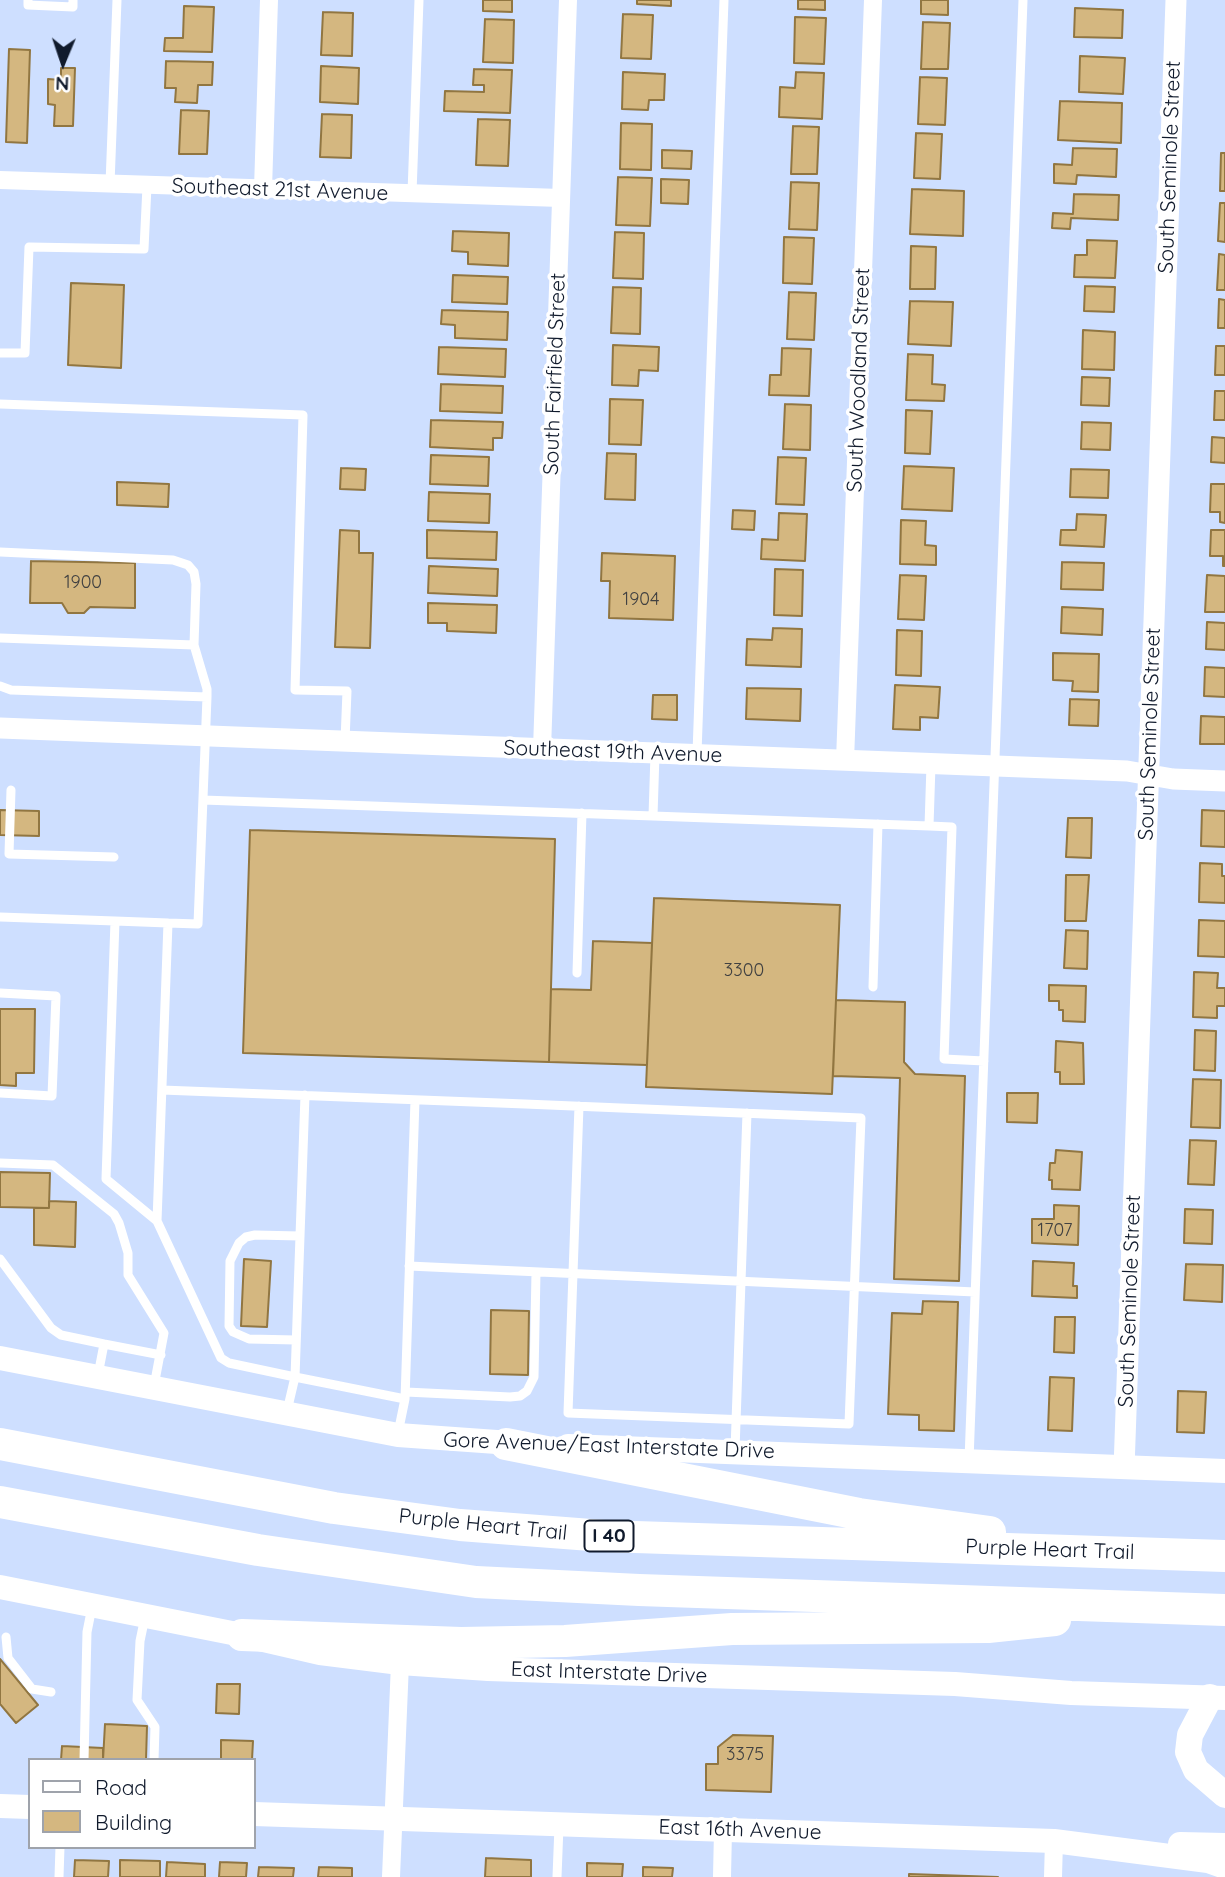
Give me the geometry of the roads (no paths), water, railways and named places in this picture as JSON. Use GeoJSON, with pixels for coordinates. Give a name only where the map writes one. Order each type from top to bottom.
{"type":"FeatureCollection","features":[{"type":"Feature","properties":{"kind":"highway","name":"Purple Heart Trail"},"geometry":{"type":"LineString","coordinates":[[0,1444],[334,1508],[460,1525],[604,1536],[1225,1556]]}},
{"type":"Feature","properties":{"kind":"highway"},"geometry":{"type":"LineString","coordinates":[[506,1444],[859,1514],[946,1524],[1102,1552]]}},
{"type":"Feature","properties":{"kind":"highway"},"geometry":{"type":"LineString","coordinates":[[0,1502],[258,1550],[476,1582],[1225,1610]]}},
{"type":"Feature","properties":{"kind":"highway"},"geometry":{"type":"LineString","coordinates":[[242,1634],[461,1643],[565,1642],[732,1629],[988,1627],[1161,1607]]}},
{"type":"Feature","properties":{"kind":"main road","name":"Gore Avenue/East Interstate Drive"},"geometry":{"type":"LineString","coordinates":[[7,1358],[398,1435],[506,1444],[1225,1471]]}},
{"type":"Feature","properties":{"kind":"main road","name":"East Interstate Drive"},"geometry":{"type":"LineString","coordinates":[[0,1587],[242,1634],[320,1653],[400,1663],[488,1669],[955,1684],[1071,1693],[1217,1697]]}},
{"type":"Feature","properties":{"kind":"main road"},"geometry":{"type":"LineString","coordinates":[[0,1599],[34,1594]]}},
{"type":"Feature","properties":{"kind":"main road"},"geometry":{"type":"LineString","coordinates":[[1217,1697],[1190,1735],[1188,1752],[1196,1770],[1225,1795]]}},
{"type":"Feature","properties":{"kind":"main road"},"geometry":{"type":"LineString","coordinates":[[0,1806],[28,1807]]}},
{"type":"Feature","properties":{"kind":"main road","name":"East 16th Avenue"},"geometry":{"type":"LineString","coordinates":[[256,1814],[1054,1841],[1208,1861],[1225,1867]]}},
{"type":"Feature","properties":{"kind":"main road"},"geometry":{"type":"LineString","coordinates":[[1054,1841],[1225,1845]]}},
{"type":"Feature","properties":{"kind":"street"},"geometry":{"type":"LineString","coordinates":[[263,189],[269,0]]}},
{"type":"Feature","properties":{"kind":"street","name":"South Fairfield Street"},"geometry":{"type":"LineString","coordinates":[[542,749],[568,0]]}},
{"type":"Feature","properties":{"kind":"street","name":"South Woodland Street"},"geometry":{"type":"LineString","coordinates":[[845,761],[873,0]]}},
{"type":"Feature","properties":{"kind":"street","name":"South Seminole Street"},"geometry":{"type":"LineString","coordinates":[[1124,1468],[1176,0]]}},
{"type":"Feature","properties":{"kind":"street","name":"Southeast 21st Avenue"},"geometry":{"type":"LineString","coordinates":[[0,180],[561,198]]}},
{"type":"Feature","properties":{"kind":"street","name":"Southeast 19th Avenue"},"geometry":{"type":"LineString","coordinates":[[0,728],[1127,771],[1173,779],[1225,781]]}},
{"type":"Feature","properties":{"kind":"street"},"geometry":{"type":"LineString","coordinates":[[391,1877],[400,1663]]}},
{"type":"Feature","properties":{"kind":"street"},"geometry":{"type":"LineString","coordinates":[[722,1877],[723,1830]]}},
{"type":"Feature","properties":{"kind":"street"},"geometry":{"type":"LineString","coordinates":[[1053,1877],[1054,1841]]}},
{"type":"Feature","properties":{"kind":"lane"},"geometry":{"type":"LineString","coordinates":[[28,0],[28,5],[73,7],[73,0]]}},
{"type":"Feature","properties":{"kind":"lane"},"geometry":{"type":"LineString","coordinates":[[110,184],[117,0]]}},
{"type":"Feature","properties":{"kind":"lane"},"geometry":{"type":"LineString","coordinates":[[412,193],[419,0]]}},
{"type":"Feature","properties":{"kind":"lane"},"geometry":{"type":"LineString","coordinates":[[696,755],[724,0]]}},
{"type":"Feature","properties":{"kind":"lane"},"geometry":{"type":"LineString","coordinates":[[969,1461],[1023,0]]}},
{"type":"Feature","properties":{"kind":"lane"},"geometry":{"type":"LineString","coordinates":[[0,353],[25,354],[29,247],[144,249],[147,186]]}},
{"type":"Feature","properties":{"kind":"lane"},"geometry":{"type":"LineString","coordinates":[[0,404],[303,415],[295,690],[347,691],[345,741]]}},
{"type":"Feature","properties":{"kind":"lane"},"geometry":{"type":"LineString","coordinates":[[0,552],[173,560],[188,565],[194,572],[196,583],[194,645],[207,689],[198,924],[0,917]]}},
{"type":"Feature","properties":{"kind":"lane"},"geometry":{"type":"LineString","coordinates":[[0,638],[194,645]]}},
{"type":"Feature","properties":{"kind":"lane"},"geometry":{"type":"LineString","coordinates":[[0,686],[11,690],[207,697]]}},
{"type":"Feature","properties":{"kind":"lane"},"geometry":{"type":"LineString","coordinates":[[653,816],[654,753]]}},
{"type":"Feature","properties":{"kind":"lane"},"geometry":{"type":"LineString","coordinates":[[929,826],[931,764]]}},
{"type":"Feature","properties":{"kind":"lane"},"geometry":{"type":"LineString","coordinates":[[11,790],[9,854],[114,857]]}},
{"type":"Feature","properties":{"kind":"lane"},"geometry":{"type":"LineString","coordinates":[[202,800],[952,827],[944,1059],[984,1061]]}},
{"type":"Feature","properties":{"kind":"lane"},"geometry":{"type":"LineString","coordinates":[[577,973],[582,813]]}},
{"type":"Feature","properties":{"kind":"lane"},"geometry":{"type":"LineString","coordinates":[[873,987],[878,824]]}},
{"type":"Feature","properties":{"kind":"lane"},"geometry":{"type":"LineString","coordinates":[[115,921],[106,1179],[157,1221],[221,1359],[295,1377],[405,1395],[520,1396],[527,1391],[534,1377],[536,1272]]}},
{"type":"Feature","properties":{"kind":"lane"},"geometry":{"type":"LineString","coordinates":[[157,1221],[168,923]]}},
{"type":"Feature","properties":{"kind":"lane"},"geometry":{"type":"LineString","coordinates":[[0,993],[56,996],[52,1096],[0,1093]]}},
{"type":"Feature","properties":{"kind":"lane"},"geometry":{"type":"LineString","coordinates":[[162,1090],[579,1106],[861,1118],[849,1424],[568,1413],[579,1106]]}},
{"type":"Feature","properties":{"kind":"lane"},"geometry":{"type":"LineString","coordinates":[[286,1413],[295,1377],[305,1096]]}},
{"type":"Feature","properties":{"kind":"lane"},"geometry":{"type":"LineString","coordinates":[[398,1435],[405,1395],[415,1100]]}},
{"type":"Feature","properties":{"kind":"lane"},"geometry":{"type":"LineString","coordinates":[[735,1451],[747,1113]]}},
{"type":"Feature","properties":{"kind":"lane"},"geometry":{"type":"LineString","coordinates":[[0,1163],[53,1165],[114,1214],[128,1253],[128,1275],[164,1333],[154,1387]]}},
{"type":"Feature","properties":{"kind":"lane"},"geometry":{"type":"LineString","coordinates":[[296,1340],[249,1339],[233,1332],[229,1326],[230,1261],[239,1243],[246,1237],[300,1236]]}},
{"type":"Feature","properties":{"kind":"lane"},"geometry":{"type":"LineString","coordinates":[[0,1259],[51,1328],[61,1335],[161,1355]]}},
{"type":"Feature","properties":{"kind":"lane"},"geometry":{"type":"LineString","coordinates":[[409,1266],[975,1292]]}},
{"type":"Feature","properties":{"kind":"lane"},"geometry":{"type":"LineString","coordinates":[[98,1376],[104,1344]]}},
{"type":"Feature","properties":{"kind":"lane"},"geometry":{"type":"LineString","coordinates":[[84,1758],[87,1632],[92,1605]]}},
{"type":"Feature","properties":{"kind":"lane"},"geometry":{"type":"LineString","coordinates":[[145,1616],[140,1641],[137,1700],[155,1727],[154,1758]]}},
{"type":"Feature","properties":{"kind":"lane"},"geometry":{"type":"LineString","coordinates":[[6,1637],[8,1658],[32,1689],[51,1692]]}},
{"type":"Feature","properties":{"kind":"lane"},"geometry":{"type":"LineString","coordinates":[[557,1877],[559,1824]]}},
{"type":"Feature","properties":{"kind":"lane"},"geometry":{"type":"LineString","coordinates":[[59,1877],[60,1849]]}}]}
